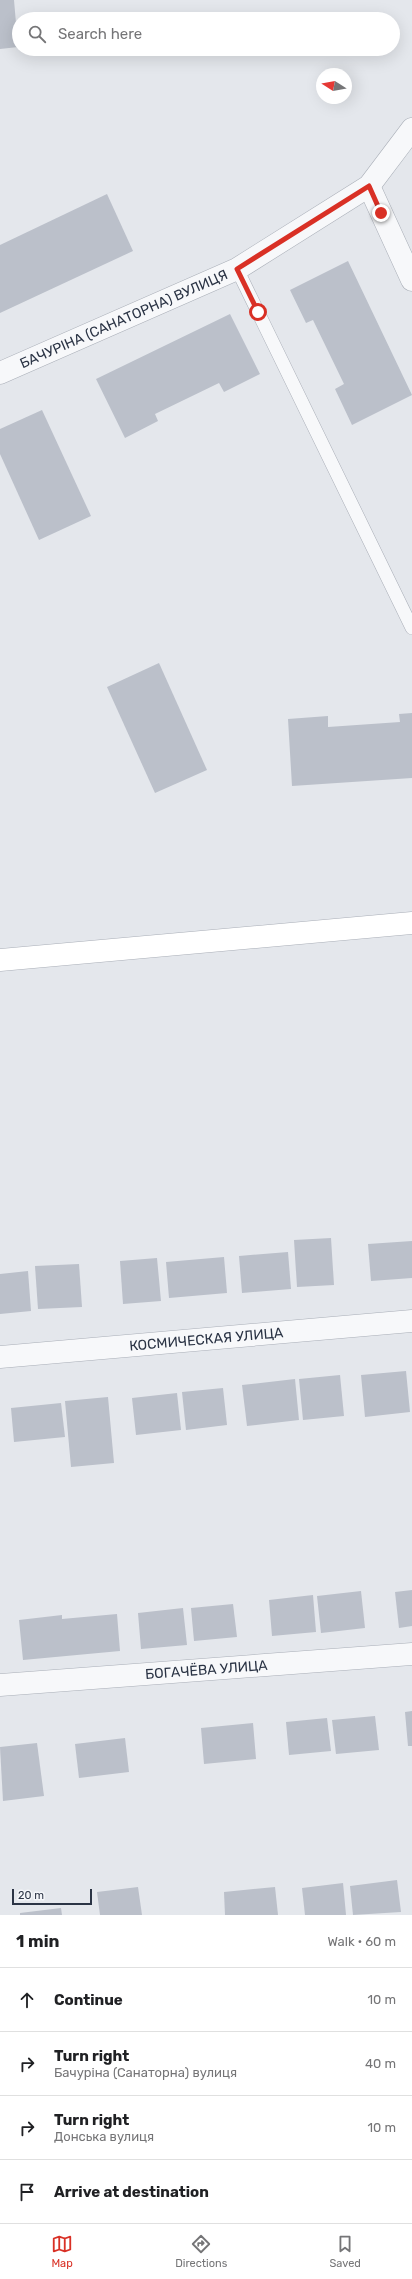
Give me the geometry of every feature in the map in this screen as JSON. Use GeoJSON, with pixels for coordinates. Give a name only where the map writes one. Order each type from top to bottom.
{"type":"FeatureCollection","features":[{"type":"Feature","properties":{"kind":"street","name":"БАЧУРІНА (САНАТОРНА) ВУЛИЦЯ"},"geometry":{"type":"LineString","coordinates":[[0,373],[237,269],[369,186],[412,129]]}},
{"type":"Feature","properties":{"kind":"street"},"geometry":{"type":"LineString","coordinates":[[369,186],[412,280]]}},
{"type":"Feature","properties":{"kind":"street"},"geometry":{"type":"LineString","coordinates":[[0,960],[412,923]]}},
{"type":"Feature","properties":{"kind":"street","name":"КОСМИЧЕСКАЯ УЛИЦА"},"geometry":{"type":"LineString","coordinates":[[0,1358],[412,1321]]}},
{"type":"Feature","properties":{"kind":"street","name":"БОГАЧЁВА УЛИЦА"},"geometry":{"type":"LineString","coordinates":[[0,1684],[412,1654]]}},
{"type":"Feature","properties":{"kind":"lane"},"geometry":{"type":"LineString","coordinates":[[237,269],[412,628]]}},
{"type":"Feature","properties":{"kind":"building"},"geometry":{"type":"Polygon","coordinates":[[[0,0],[14,0],[15,12],[12,12],[12,48],[0,49],[0,0]]]}},
{"type":"Feature","properties":{"kind":"building"},"geometry":{"type":"Polygon","coordinates":[[[107,194],[133,251],[0,313],[0,245],[107,194]]]}},
{"type":"Feature","properties":{"kind":"building"},"geometry":{"type":"Polygon","coordinates":[[[348,261],[412,395],[352,425],[335,389],[344,384],[313,320],[306,323],[290,290],[348,261]]]}},
{"type":"Feature","properties":{"kind":"building"},"geometry":{"type":"Polygon","coordinates":[[[230,314],[260,374],[224,392],[219,383],[155,414],[158,421],[125,438],[96,379],[230,314]]]}},
{"type":"Feature","properties":{"kind":"building"},"geometry":{"type":"Polygon","coordinates":[[[42,410],[91,516],[39,540],[0,454],[0,429],[42,410]]]}},
{"type":"Feature","properties":{"kind":"building"},"geometry":{"type":"Polygon","coordinates":[[[159,663],[207,770],[155,793],[107,687],[159,663]]]}},
{"type":"Feature","properties":{"kind":"building"},"geometry":{"type":"Polygon","coordinates":[[[412,713],[412,778],[292,786],[288,719],[328,716],[328,727],[400,722],[399,714],[412,713]]]}},
{"type":"Feature","properties":{"kind":"building"},"geometry":{"type":"Polygon","coordinates":[[[331,1238],[334,1285],[297,1287],[294,1240],[331,1238]]]}},
{"type":"Feature","properties":{"kind":"building"},"geometry":{"type":"Polygon","coordinates":[[[412,1241],[412,1278],[371,1281],[368,1244],[412,1241]]]}},
{"type":"Feature","properties":{"kind":"building"},"geometry":{"type":"Polygon","coordinates":[[[288,1252],[291,1289],[242,1293],[239,1256],[288,1252]]]}},
{"type":"Feature","properties":{"kind":"building"},"geometry":{"type":"Polygon","coordinates":[[[224,1257],[227,1293],[169,1298],[166,1262],[224,1257]]]}},
{"type":"Feature","properties":{"kind":"building"},"geometry":{"type":"Polygon","coordinates":[[[157,1258],[161,1301],[123,1304],[120,1261],[157,1258]]]}},
{"type":"Feature","properties":{"kind":"building"},"geometry":{"type":"Polygon","coordinates":[[[79,1264],[82,1307],[38,1309],[35,1266],[79,1264]]]}},
{"type":"Feature","properties":{"kind":"building"},"geometry":{"type":"Polygon","coordinates":[[[28,1271],[31,1311],[0,1314],[0,1274],[28,1271]]]}},
{"type":"Feature","properties":{"kind":"building"},"geometry":{"type":"Polygon","coordinates":[[[406,1371],[410,1412],[365,1417],[361,1375],[406,1371]]]}},
{"type":"Feature","properties":{"kind":"building"},"geometry":{"type":"Polygon","coordinates":[[[340,1375],[344,1416],[303,1420],[299,1379],[340,1375]]]}},
{"type":"Feature","properties":{"kind":"building"},"geometry":{"type":"Polygon","coordinates":[[[295,1379],[299,1420],[247,1426],[242,1385],[295,1379]]]}},
{"type":"Feature","properties":{"kind":"building"},"geometry":{"type":"Polygon","coordinates":[[[223,1388],[227,1425],[186,1430],[182,1392],[223,1388]]]}},
{"type":"Feature","properties":{"kind":"building"},"geometry":{"type":"Polygon","coordinates":[[[177,1393],[181,1430],[136,1435],[132,1398],[177,1393]]]}},
{"type":"Feature","properties":{"kind":"building"},"geometry":{"type":"Polygon","coordinates":[[[108,1397],[114,1463],[71,1467],[65,1401],[108,1397]]]}},
{"type":"Feature","properties":{"kind":"building"},"geometry":{"type":"Polygon","coordinates":[[[61,1403],[65,1437],[14,1442],[11,1408],[61,1403]]]}},
{"type":"Feature","properties":{"kind":"building"},"geometry":{"type":"Polygon","coordinates":[[[412,1590],[412,1626],[399,1628],[395,1592],[412,1590]]]}},
{"type":"Feature","properties":{"kind":"building"},"geometry":{"type":"Polygon","coordinates":[[[361,1591],[365,1628],[321,1633],[317,1596],[361,1591]]]}},
{"type":"Feature","properties":{"kind":"building"},"geometry":{"type":"Polygon","coordinates":[[[313,1595],[316,1632],[272,1636],[269,1600],[313,1595]]]}},
{"type":"Feature","properties":{"kind":"building"},"geometry":{"type":"Polygon","coordinates":[[[233,1604],[237,1637],[194,1641],[191,1608],[233,1604]]]}},
{"type":"Feature","properties":{"kind":"building"},"geometry":{"type":"Polygon","coordinates":[[[183,1608],[187,1645],[141,1649],[138,1613],[183,1608]]]}},
{"type":"Feature","properties":{"kind":"building"},"geometry":{"type":"Polygon","coordinates":[[[117,1614],[120,1651],[23,1660],[19,1620],[62,1615],[62,1619],[117,1614]]]}},
{"type":"Feature","properties":{"kind":"building"},"geometry":{"type":"Polygon","coordinates":[[[412,1711],[412,1746],[408,1746],[405,1712],[412,1711]]]}},
{"type":"Feature","properties":{"kind":"building"},"geometry":{"type":"Polygon","coordinates":[[[375,1716],[379,1750],[336,1754],[332,1720],[375,1716]]]}},
{"type":"Feature","properties":{"kind":"building"},"geometry":{"type":"Polygon","coordinates":[[[327,1718],[331,1751],[289,1755],[286,1722],[327,1718]]]}},
{"type":"Feature","properties":{"kind":"building"},"geometry":{"type":"Polygon","coordinates":[[[253,1723],[256,1759],[204,1764],[201,1728],[253,1723]]]}},
{"type":"Feature","properties":{"kind":"building"},"geometry":{"type":"Polygon","coordinates":[[[125,1738],[129,1772],[79,1778],[75,1744],[125,1738]]]}},
{"type":"Feature","properties":{"kind":"building"},"geometry":{"type":"Polygon","coordinates":[[[37,1743],[44,1796],[3,1801],[0,1747],[37,1743]]]}},
{"type":"Feature","properties":{"kind":"building"},"geometry":{"type":"Polygon","coordinates":[[[397,1880],[401,1912],[353,1915],[350,1886],[397,1880]]]}},
{"type":"Feature","properties":{"kind":"building"},"geometry":{"type":"Polygon","coordinates":[[[343,1883],[346,1915],[305,1915],[302,1888],[343,1883]]]}},
{"type":"Feature","properties":{"kind":"building"},"geometry":{"type":"Polygon","coordinates":[[[138,1887],[142,1915],[100,1915],[97,1892],[138,1887]]]}},
{"type":"Feature","properties":{"kind":"building"},"geometry":{"type":"Polygon","coordinates":[[[275,1887],[278,1915],[225,1915],[224,1892],[275,1887]]]}},
{"type":"Feature","properties":{"kind":"building"},"geometry":{"type":"Polygon","coordinates":[[[61,1908],[62,1915],[20,1915],[20,1913],[61,1908]]]}},
{"type":"Feature","properties":{"kind":"route"},"geometry":{"type":"LineString","coordinates":[[258,312],[237,269],[369,186],[381,213]]}}]}
